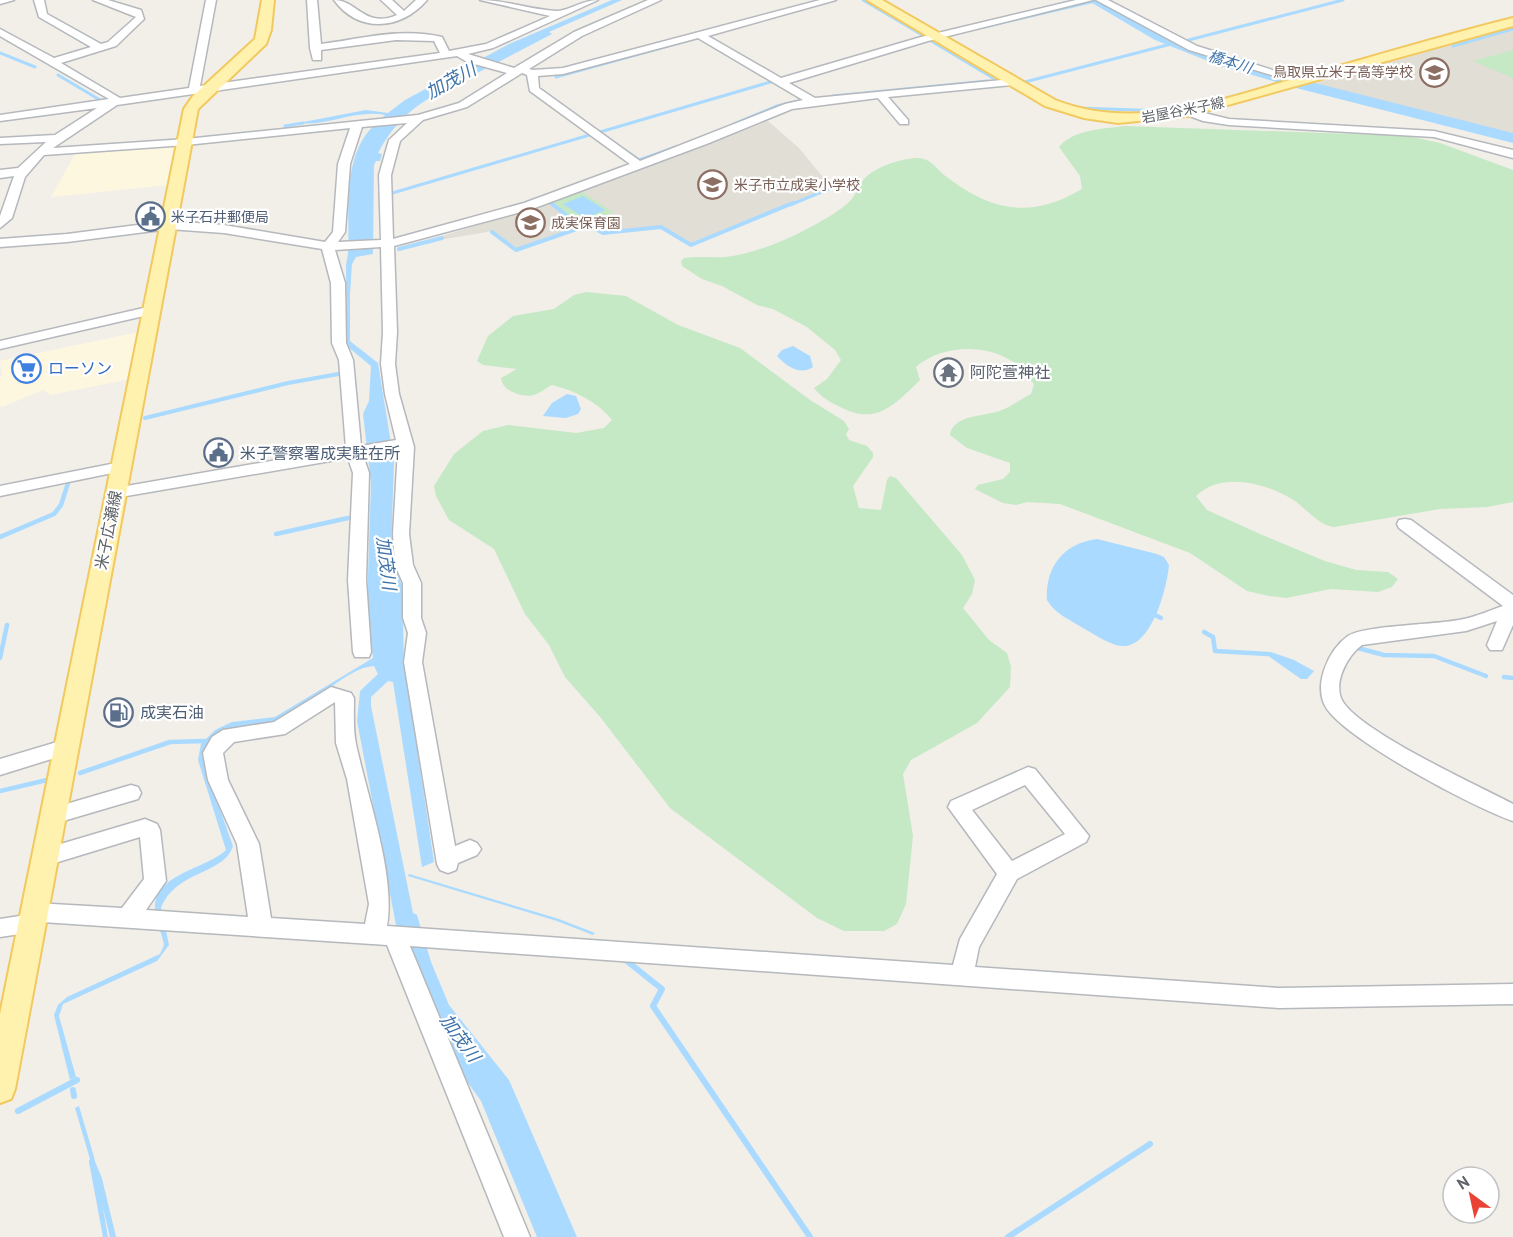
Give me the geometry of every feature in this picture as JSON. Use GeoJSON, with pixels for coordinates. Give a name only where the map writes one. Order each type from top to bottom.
{"type":"FeatureCollection","features":[{"type":"Feature","properties":{"kind":"main road","name":"米子広瀬線"},"geometry":{"type":"LineString","coordinates":[[0,1089],[191,109],[202,88],[261,41],[265,30],[268,0]]}},
{"type":"Feature","properties":{"kind":"main road","name":"岩屋谷米子線"},"geometry":{"type":"LineString","coordinates":[[873,0],[1050,103],[1082,114],[1136,120],[1188,112],[1513,22]]}},
{"type":"Feature","properties":{"kind":"street"},"geometry":{"type":"LineString","coordinates":[[0,1],[9,0]]}},
{"type":"Feature","properties":{"kind":"street"},"geometry":{"type":"LineString","coordinates":[[39,0],[42,15],[100,48]]}},
{"type":"Feature","properties":{"kind":"street"},"geometry":{"type":"LineString","coordinates":[[53,62],[117,41],[141,15],[98,0]]}},
{"type":"Feature","properties":{"kind":"street"},"geometry":{"type":"LineString","coordinates":[[202,88],[211,0]]}},
{"type":"Feature","properties":{"kind":"street"},"geometry":{"type":"LineString","coordinates":[[312,0],[315,48],[321,71]]}},
{"type":"Feature","properties":{"kind":"street"},"geometry":{"type":"LineString","coordinates":[[339,0],[348,10],[366,19],[389,21],[403,15],[422,0]]}},
{"type":"Feature","properties":{"kind":"street"},"geometry":{"type":"LineString","coordinates":[[386,0],[403,15]]}},
{"type":"Feature","properties":{"kind":"street"},"geometry":{"type":"LineString","coordinates":[[485,0],[557,14]]}},
{"type":"Feature","properties":{"kind":"street"},"geometry":{"type":"LineString","coordinates":[[519,7],[530,0]]}},
{"type":"Feature","properties":{"kind":"street"},"geometry":{"type":"LineString","coordinates":[[0,118],[459,53],[489,45],[593,0]]}},
{"type":"Feature","properties":{"kind":"street"},"geometry":{"type":"LineString","coordinates":[[459,53],[471,60],[514,70],[532,73],[564,71],[831,0]]}},
{"type":"Feature","properties":{"kind":"street"},"geometry":{"type":"LineString","coordinates":[[780,82],[934,36],[1088,0]]}},
{"type":"Feature","properties":{"kind":"street"},"geometry":{"type":"LineString","coordinates":[[1101,0],[1192,48],[1298,82]]}},
{"type":"Feature","properties":{"kind":"street"},"geometry":{"type":"LineString","coordinates":[[40,152],[186,142],[361,126],[419,118],[463,105],[491,90],[514,70],[578,34],[653,5]]}},
{"type":"Feature","properties":{"kind":"street"},"geometry":{"type":"LineString","coordinates":[[0,32],[116,100]]}},
{"type":"Feature","properties":{"kind":"street"},"geometry":{"type":"LineString","coordinates":[[700,35],[812,102]]}},
{"type":"Feature","properties":{"kind":"street"},"geometry":{"type":"LineString","coordinates":[[315,48],[428,36],[438,39],[446,55]]}},
{"type":"Feature","properties":{"kind":"street"},"geometry":{"type":"LineString","coordinates":[[392,145],[488,102],[532,73]]}},
{"type":"Feature","properties":{"kind":"street"},"geometry":{"type":"LineString","coordinates":[[532,73],[534,89],[638,164]]}},
{"type":"Feature","properties":{"kind":"street"},"geometry":{"type":"LineString","coordinates":[[0,243],[67,238],[170,225],[224,229],[328,246],[379,244],[421,237],[528,206],[705,141],[769,112],[812,102],[880,93],[1012,82]]}},
{"type":"Feature","properties":{"kind":"street"},"geometry":{"type":"LineString","coordinates":[[880,93],[904,122]]}},
{"type":"Feature","properties":{"kind":"street"},"geometry":{"type":"LineString","coordinates":[[0,224],[10,214],[23,171],[40,152],[116,100]]}},
{"type":"Feature","properties":{"kind":"street"},"geometry":{"type":"LineString","coordinates":[[1188,112],[1203,118],[1229,122],[1434,134],[1513,154]]}},
{"type":"Feature","properties":{"kind":"street"},"geometry":{"type":"LineString","coordinates":[[419,118],[392,145],[385,175],[379,244],[390,332],[388,364],[392,394],[405,442],[401,534],[404,565],[412,584],[412,618],[417,633],[413,662],[447,861],[470,849]]}},
{"type":"Feature","properties":{"kind":"street"},"geometry":{"type":"LineString","coordinates":[[328,246],[339,232],[344,164],[361,126]]}},
{"type":"Feature","properties":{"kind":"street"},"geometry":{"type":"LineString","coordinates":[[0,141],[53,138],[53,142]]}},
{"type":"Feature","properties":{"kind":"street"},"geometry":{"type":"LineString","coordinates":[[0,174],[23,171]]}},
{"type":"Feature","properties":{"kind":"street"},"geometry":{"type":"LineString","coordinates":[[328,246],[338,283],[339,343],[346,360],[361,473],[357,580],[362,652]]}},
{"type":"Feature","properties":{"kind":"street"},"geometry":{"type":"LineString","coordinates":[[0,345],[152,310]]}},
{"type":"Feature","properties":{"kind":"street"},"geometry":{"type":"LineString","coordinates":[[115,493],[405,442]]}},
{"type":"Feature","properties":{"kind":"street"},"geometry":{"type":"LineString","coordinates":[[0,491],[121,467]]}},
{"type":"Feature","properties":{"kind":"street"},"geometry":{"type":"LineString","coordinates":[[1405,524],[1512,608]]}},
{"type":"Feature","properties":{"kind":"street"},"geometry":{"type":"LineString","coordinates":[[1496,645],[1512,608]]}},
{"type":"Feature","properties":{"kind":"street"},"geometry":{"type":"LineString","coordinates":[[1512,608],[1466,625],[1356,639],[1335,664],[1331,680],[1333,702],[1350,721],[1385,745],[1513,813]]}},
{"type":"Feature","properties":{"kind":"street"},"geometry":{"type":"LineString","coordinates":[[261,927],[248,843],[218,780],[213,753],[219,742],[230,735],[278,729],[331,694],[344,698],[346,743],[357,779],[385,936],[517,1237]]}},
{"type":"Feature","properties":{"kind":"street"},"geometry":{"type":"LineString","coordinates":[[0,767],[67,747]]}},
{"type":"Feature","properties":{"kind":"street"},"geometry":{"type":"LineString","coordinates":[[962,975],[968,946],[1009,873],[1079,836],[1028,775],[958,807],[1009,873]]}},
{"type":"Feature","properties":{"kind":"street"},"geometry":{"type":"LineString","coordinates":[[53,816],[131,793]]}},
{"type":"Feature","properties":{"kind":"street"},"geometry":{"type":"LineString","coordinates":[[45,857],[146,827],[150,830],[155,880],[128,918]]}},
{"type":"Feature","properties":{"kind":"street"},"geometry":{"type":"LineString","coordinates":[[0,928],[33,918],[128,918],[1279,998],[1513,994]]}},
{"type":"Feature","properties":{"kind":"shaded area","name":"鳥取県立米子高等学校"},"geometry":{"type":"Polygon","coordinates":[[[1513,27],[1513,136],[1311,86],[1312,84],[1513,27]]]}},
{"type":"Feature","properties":{"kind":"shaded area","name":"米子市立成実小学校"},"geometry":{"type":"Polygon","coordinates":[[[761,120],[768,121],[799,148],[832,188],[691,245],[661,227],[603,232],[589,225],[582,226],[551,202],[726,137],[761,120]]]}},
{"type":"Feature","properties":{"kind":"shaded area"},"geometry":{"type":"Polygon","coordinates":[[[178,144],[169,185],[51,197],[76,152],[178,144]]]}},
{"type":"Feature","properties":{"kind":"shaded area","name":"成実保育園"},"geometry":{"type":"Polygon","coordinates":[[[549,203],[580,226],[516,249],[493,231],[439,240],[436,238],[549,203]]]}},
{"type":"Feature","properties":{"kind":"shaded area"},"geometry":{"type":"Polygon","coordinates":[[[139,332],[130,379],[51,395],[43,390],[2,407],[0,405],[0,377],[2,376],[0,361],[139,332]]]}},
{"type":"Feature","properties":{"kind":"green space"},"geometry":{"type":"Polygon","coordinates":[[[1513,50],[1513,78],[1473,61],[1513,50]]]}},
{"type":"Feature","properties":{"kind":"green space"},"geometry":{"type":"Polygon","coordinates":[[[1125,126],[1408,136],[1440,143],[1513,170],[1513,502],[1487,507],[1440,509],[1334,527],[1318,520],[1292,499],[1257,484],[1231,482],[1206,488],[1196,496],[1207,510],[1325,561],[1356,570],[1388,572],[1398,579],[1392,587],[1378,592],[1331,589],[1286,598],[1247,591],[1190,553],[1060,504],[1003,503],[975,489],[978,485],[1003,479],[1010,472],[1010,463],[967,448],[950,435],[957,423],[971,417],[1002,410],[1031,394],[1034,384],[1010,360],[987,351],[974,349],[949,351],[926,360],[916,367],[920,380],[893,405],[875,413],[853,412],[829,401],[814,388],[827,379],[841,360],[835,350],[807,327],[773,309],[757,305],[722,286],[702,279],[682,266],[681,261],[684,258],[720,257],[746,253],[797,234],[844,206],[869,175],[889,164],[904,160],[918,158],[926,160],[961,187],[994,203],[1027,208],[1045,205],[1082,189],[1080,176],[1059,147],[1065,141],[1081,133],[1125,126]]]}},
{"type":"Feature","properties":{"kind":"green space"},"geometry":{"type":"Polygon","coordinates":[[[582,192],[613,212],[581,224],[552,203],[582,192]]]}},
{"type":"Feature","properties":{"kind":"green space"},"geometry":{"type":"Polygon","coordinates":[[[586,292],[626,296],[678,325],[740,348],[810,400],[844,421],[849,429],[846,434],[849,440],[867,446],[873,453],[873,457],[853,486],[859,508],[881,510],[887,480],[890,476],[896,478],[962,555],[975,580],[972,594],[963,608],[989,640],[1007,653],[1011,667],[1010,687],[977,723],[911,760],[903,774],[913,836],[906,904],[897,924],[884,931],[844,931],[817,918],[670,808],[601,718],[565,677],[549,645],[525,614],[494,549],[449,520],[436,496],[434,486],[454,454],[483,431],[508,425],[576,433],[604,428],[612,420],[600,407],[585,398],[552,385],[529,396],[513,392],[505,387],[501,378],[517,369],[483,365],[477,361],[488,336],[513,316],[554,309],[574,295],[586,292]]]}},
{"type":"Feature","properties":{"kind":"water","name":"加茂川"},"geometry":{"type":"Polygon","coordinates":[[[612,0],[622,0],[549,32],[552,34],[433,96],[401,120],[378,153],[382,154],[380,161],[376,161],[374,165],[373,254],[356,257],[352,264],[350,295],[350,341],[378,363],[394,462],[391,552],[402,586],[404,661],[434,862],[422,867],[393,682],[388,681],[371,697],[371,706],[413,913],[417,915],[431,962],[449,1005],[509,1080],[577,1237],[537,1237],[481,1101],[449,1056],[396,925],[357,721],[360,691],[378,674],[374,666],[352,673],[284,720],[263,726],[230,729],[212,739],[205,749],[209,779],[233,846],[228,855],[220,863],[177,886],[168,896],[161,908],[169,945],[157,961],[63,1004],[59,1016],[76,1077],[70,1080],[54,1015],[58,1005],[67,997],[160,954],[164,945],[155,908],[157,897],[163,887],[183,873],[217,857],[226,850],[198,760],[201,744],[215,730],[232,722],[275,717],[373,658],[367,607],[371,483],[363,414],[369,401],[371,366],[348,347],[346,265],[352,166],[365,136],[385,115],[363,114],[319,123],[298,123],[366,110],[388,113],[405,100],[509,44],[612,0]]]}},
{"type":"Feature","properties":{"kind":"water"},"geometry":{"type":"Polygon","coordinates":[[[583,196],[605,210],[585,218],[563,204],[583,196]]]}},
{"type":"Feature","properties":{"kind":"water"},"geometry":{"type":"Polygon","coordinates":[[[793,346],[810,356],[813,367],[808,370],[798,370],[777,356],[782,350],[793,346]]]}},
{"type":"Feature","properties":{"kind":"water"},"geometry":{"type":"Polygon","coordinates":[[[567,394],[576,396],[581,409],[578,414],[566,418],[543,416],[552,403],[567,394]]]}},
{"type":"Feature","properties":{"kind":"water"},"geometry":{"type":"Polygon","coordinates":[[[1097,539],[1157,554],[1164,557],[1169,565],[1157,613],[1143,636],[1135,643],[1120,646],[1098,637],[1058,612],[1047,600],[1049,577],[1059,559],[1075,546],[1097,539]]]}},
{"type":"Feature","properties":{"kind":"water"},"geometry":{"type":"Polygon","coordinates":[[[1271,652],[1294,660],[1314,671],[1307,679],[1301,679],[1264,653],[1271,652]]]}},
{"type":"Feature","properties":{"kind":"water"},"geometry":{"type":"Polygon","coordinates":[[[409,874],[559,919],[595,933],[593,935],[557,921],[408,876],[409,874]]]}},
{"type":"Feature","properties":{"kind":"water"},"geometry":{"type":"Polygon","coordinates":[[[79,1106],[94,1157],[108,1237],[103,1237],[90,1159],[75,1108],[79,1106]]]}},
{"type":"Feature","properties":{"kind":"waterway"},"geometry":{"type":"LineString","coordinates":[[863,0],[924,36]]}},
{"type":"Feature","properties":{"kind":"waterway","name":"橋本川"},"geometry":{"type":"LineString","coordinates":[[1094,0],[1171,42],[1223,62],[1305,86],[1513,138]]}},
{"type":"Feature","properties":{"kind":"waterway"},"geometry":{"type":"LineString","coordinates":[[1181,42],[1343,0]]}},
{"type":"Feature","properties":{"kind":"waterway"},"geometry":{"type":"LineString","coordinates":[[984,27],[1095,1]]}},
{"type":"Feature","properties":{"kind":"waterway"},"geometry":{"type":"LineString","coordinates":[[1453,46],[1513,29]]}},
{"type":"Feature","properties":{"kind":"waterway"},"geometry":{"type":"LineString","coordinates":[[556,77],[697,38]]}},
{"type":"Feature","properties":{"kind":"waterway"},"geometry":{"type":"LineString","coordinates":[[928,39],[993,78]]}},
{"type":"Feature","properties":{"kind":"waterway"},"geometry":{"type":"LineString","coordinates":[[1021,83],[1175,43]]}},
{"type":"Feature","properties":{"kind":"waterway"},"geometry":{"type":"LineString","coordinates":[[0,53],[35,67]]}},
{"type":"Feature","properties":{"kind":"waterway"},"geometry":{"type":"LineString","coordinates":[[58,75],[100,100]]}},
{"type":"Feature","properties":{"kind":"waterway"},"geometry":{"type":"LineString","coordinates":[[600,132],[774,81]]}},
{"type":"Feature","properties":{"kind":"waterway"},"geometry":{"type":"LineString","coordinates":[[833,96],[988,81]]}},
{"type":"Feature","properties":{"kind":"waterway"},"geometry":{"type":"LineString","coordinates":[[734,124],[777,106],[803,100]]}},
{"type":"Feature","properties":{"kind":"waterway"},"geometry":{"type":"LineString","coordinates":[[1077,108],[1168,111]]}},
{"type":"Feature","properties":{"kind":"waterway"},"geometry":{"type":"LineString","coordinates":[[285,126],[303,123]]}},
{"type":"Feature","properties":{"kind":"waterway"},"geometry":{"type":"LineString","coordinates":[[389,194],[593,134]]}},
{"type":"Feature","properties":{"kind":"waterway"},"geometry":{"type":"LineString","coordinates":[[639,160],[676,147]]}},
{"type":"Feature","properties":{"kind":"waterway"},"geometry":{"type":"LineString","coordinates":[[623,149],[638,159]]}},
{"type":"Feature","properties":{"kind":"waterway"},"geometry":{"type":"LineString","coordinates":[[790,205],[831,188]]}},
{"type":"Feature","properties":{"kind":"waterway"},"geometry":{"type":"LineString","coordinates":[[553,205],[551,203],[581,227]]}},
{"type":"Feature","properties":{"kind":"waterway"},"geometry":{"type":"LineString","coordinates":[[492,232],[516,250],[588,225],[603,233],[661,227],[691,245],[793,203]]}},
{"type":"Feature","properties":{"kind":"waterway"},"geometry":{"type":"LineString","coordinates":[[399,249],[442,238]]}},
{"type":"Feature","properties":{"kind":"waterway"},"geometry":{"type":"LineString","coordinates":[[145,418],[288,383],[344,373]]}},
{"type":"Feature","properties":{"kind":"waterway"},"geometry":{"type":"LineString","coordinates":[[0,537],[54,514],[61,505],[69,480]]}},
{"type":"Feature","properties":{"kind":"waterway"},"geometry":{"type":"LineString","coordinates":[[276,534],[348,518]]}},
{"type":"Feature","properties":{"kind":"waterway"},"geometry":{"type":"LineString","coordinates":[[1151,613],[1161,618]]}},
{"type":"Feature","properties":{"kind":"waterway"},"geometry":{"type":"LineString","coordinates":[[0,658],[7,625]]}},
{"type":"Feature","properties":{"kind":"waterway"},"geometry":{"type":"LineString","coordinates":[[1204,632],[1213,637],[1215,651],[1268,654]]}},
{"type":"Feature","properties":{"kind":"waterway"},"geometry":{"type":"LineString","coordinates":[[1354,647],[1384,655],[1434,656],[1486,676]]}},
{"type":"Feature","properties":{"kind":"waterway"},"geometry":{"type":"LineString","coordinates":[[1504,677],[1513,678]]}},
{"type":"Feature","properties":{"kind":"waterway"},"geometry":{"type":"LineString","coordinates":[[80,773],[170,742],[206,741]]}},
{"type":"Feature","properties":{"kind":"waterway"},"geometry":{"type":"LineString","coordinates":[[0,791],[47,780]]}},
{"type":"Feature","properties":{"kind":"waterway"},"geometry":{"type":"LineString","coordinates":[[623,958],[662,989],[653,1006],[810,1237]]}},
{"type":"Feature","properties":{"kind":"waterway"},"geometry":{"type":"LineString","coordinates":[[18,1111],[77,1080]]}},
{"type":"Feature","properties":{"kind":"waterway"},"geometry":{"type":"LineString","coordinates":[[73,1090],[74,1096]]}},
{"type":"Feature","properties":{"kind":"waterway"},"geometry":{"type":"LineString","coordinates":[[1008,1237],[1150,1144]]}},
{"type":"Feature","properties":{"kind":"waterway"},"geometry":{"type":"LineString","coordinates":[[92,1162],[99,1179],[113,1237]]}},
{"type":"Feature","properties":{"kind":"place","name":"鳥取県立米子高等学校"},"geometry":{"type":"Point","coordinates":[1434,72]}},
{"type":"Feature","properties":{"kind":"place","name":"米子市立成実小学校"},"geometry":{"type":"Point","coordinates":[713,185]}},
{"type":"Feature","properties":{"kind":"place","name":"米子石井郵便局"},"geometry":{"type":"Point","coordinates":[150,217]}},
{"type":"Feature","properties":{"kind":"place","name":"成実保育園"},"geometry":{"type":"Point","coordinates":[530,223]}},
{"type":"Feature","properties":{"kind":"place","name":"ローソン"},"geometry":{"type":"Point","coordinates":[27,368]}},
{"type":"Feature","properties":{"kind":"place","name":"阿陀萱神社"},"geometry":{"type":"Point","coordinates":[949,372]}},
{"type":"Feature","properties":{"kind":"place","name":"米子警察署成実駐在所"},"geometry":{"type":"Point","coordinates":[219,453]}},
{"type":"Feature","properties":{"kind":"place","name":"成実石油"},"geometry":{"type":"Point","coordinates":[119,712]}}]}
